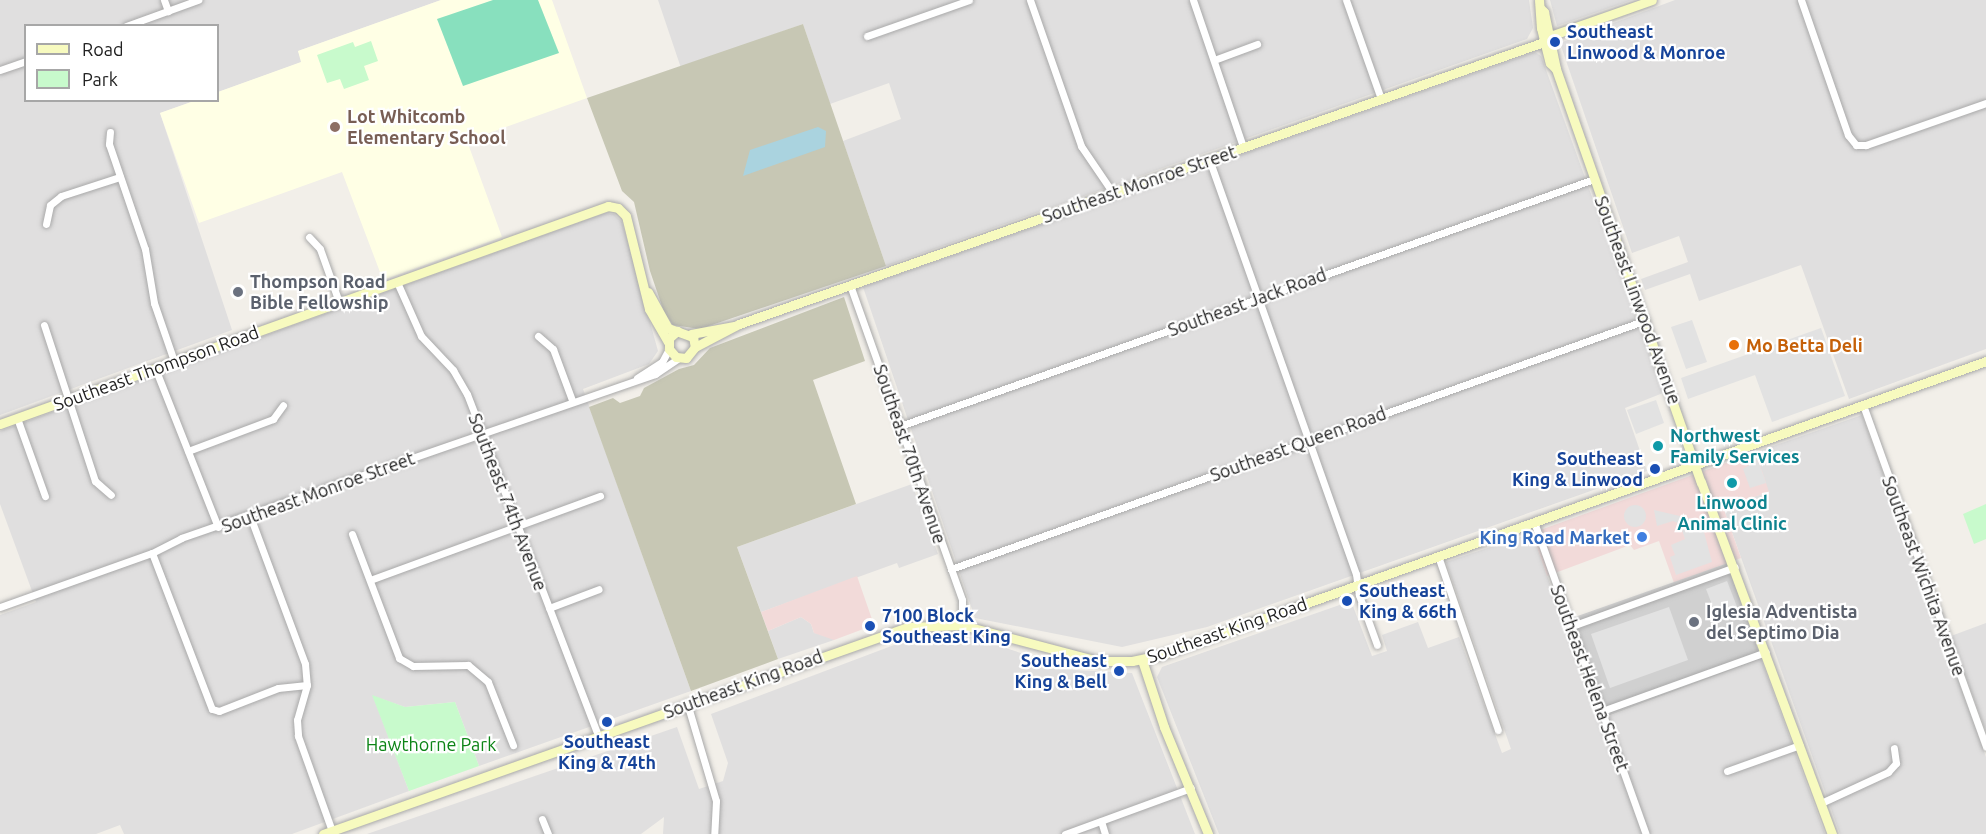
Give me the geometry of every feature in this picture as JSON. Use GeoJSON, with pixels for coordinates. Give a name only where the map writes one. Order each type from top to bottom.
{"type":"FeatureCollection","features":[{"type":"Feature","properties":{"kind":"main road","name":"Southeast Monroe Street"},"geometry":{"type":"LineString","coordinates":[[695,347],[734,326],[1381,99],[1652,0]]}},
{"type":"Feature","properties":{"kind":"main road","name":"Southeast Linwood Avenue"},"geometry":{"type":"LineString","coordinates":[[1539,4],[1556,69],[1594,179],[1696,465],[1832,834]]}},
{"type":"Feature","properties":{"kind":"main road","name":"Southeast Thompson Road"},"geometry":{"type":"LineString","coordinates":[[0,424],[600,208],[618,208],[628,220],[648,292]]}},
{"type":"Feature","properties":{"kind":"main road"},"geometry":{"type":"LineString","coordinates":[[648,292],[662,321],[678,332],[691,334],[695,347],[689,356],[679,358],[668,345],[652,316],[648,292]]}},
{"type":"Feature","properties":{"kind":"main road","name":"Southeast Monroe Street"},"geometry":{"type":"LineString","coordinates":[[691,334],[734,326]]}},
{"type":"Feature","properties":{"kind":"main road"},"geometry":{"type":"LineString","coordinates":[[668,345],[678,332]]}},
{"type":"Feature","properties":{"kind":"main road","name":"Southeast King Road"},"geometry":{"type":"LineString","coordinates":[[329,833],[887,632],[932,624],[962,625],[1080,658],[1142,660],[1986,361]]}},
{"type":"Feature","properties":{"kind":"main road"},"geometry":{"type":"LineString","coordinates":[[1142,660],[1164,726],[1208,834]]}},
{"type":"Feature","properties":{"kind":"street"},"geometry":{"type":"LineString","coordinates":[[164,0],[168,10]]}},
{"type":"Feature","properties":{"kind":"street"},"geometry":{"type":"LineString","coordinates":[[131,24],[198,0]]}},
{"type":"Feature","properties":{"kind":"street"},"geometry":{"type":"LineString","coordinates":[[867,36],[969,0]]}},
{"type":"Feature","properties":{"kind":"street"},"geometry":{"type":"LineString","coordinates":[[1030,0],[1081,146],[1113,193]]}},
{"type":"Feature","properties":{"kind":"street"},"geometry":{"type":"LineString","coordinates":[[1193,0],[1243,147]]}},
{"type":"Feature","properties":{"kind":"street"},"geometry":{"type":"LineString","coordinates":[[1346,0],[1381,99]]}},
{"type":"Feature","properties":{"kind":"street"},"geometry":{"type":"LineString","coordinates":[[1801,0],[1848,135],[1856,145],[1866,145],[1986,103]]}},
{"type":"Feature","properties":{"kind":"street"},"geometry":{"type":"LineString","coordinates":[[1214,60],[1257,44]]}},
{"type":"Feature","properties":{"kind":"street"},"geometry":{"type":"LineString","coordinates":[[0,70],[24,63]]}},
{"type":"Feature","properties":{"kind":"street"},"geometry":{"type":"LineString","coordinates":[[110,132],[109,144],[146,249],[152,297],[174,361]]}},
{"type":"Feature","properties":{"kind":"street"},"geometry":{"type":"LineString","coordinates":[[1209,159],[1377,645]]}},
{"type":"Feature","properties":{"kind":"street"},"geometry":{"type":"LineString","coordinates":[[46,224],[50,205],[61,196],[120,177]]}},
{"type":"Feature","properties":{"kind":"street","name":"Southeast Jack Road"},"geometry":{"type":"LineString","coordinates":[[900,426],[1594,179]]}},
{"type":"Feature","properties":{"kind":"street"},"geometry":{"type":"LineString","coordinates":[[309,237],[320,249],[339,302]]}},
{"type":"Feature","properties":{"kind":"street","name":"Southeast 74th Avenue"},"geometry":{"type":"LineString","coordinates":[[397,282],[421,336],[458,377],[598,736]]}},
{"type":"Feature","properties":{"kind":"street","name":"Southeast 70th Avenue"},"geometry":{"type":"LineString","coordinates":[[850,285],[951,569],[963,606],[962,625]]}},
{"type":"Feature","properties":{"kind":"street","name":"Southeast Queen Road"},"geometry":{"type":"LineString","coordinates":[[951,569],[1646,320]]}},
{"type":"Feature","properties":{"kind":"street"},"geometry":{"type":"LineString","coordinates":[[44,325],[95,481],[111,495]]}},
{"type":"Feature","properties":{"kind":"street"},"geometry":{"type":"LineString","coordinates":[[538,336],[553,348],[572,400]]}},
{"type":"Feature","properties":{"kind":"street","name":"Southeast Monroe Street"},"geometry":{"type":"LineString","coordinates":[[637,378],[662,362],[668,345]]}},
{"type":"Feature","properties":{"kind":"street","name":"Southeast Monroe Street"},"geometry":{"type":"LineString","coordinates":[[0,607],[152,553],[161,546],[572,400],[655,374],[679,358]]}},
{"type":"Feature","properties":{"kind":"street"},"geometry":{"type":"LineString","coordinates":[[155,368],[218,527]]}},
{"type":"Feature","properties":{"kind":"street"},"geometry":{"type":"LineString","coordinates":[[188,451],[273,418],[283,405]]}},
{"type":"Feature","properties":{"kind":"street","name":"Southeast Wichita Avenue"},"geometry":{"type":"LineString","coordinates":[[1863,405],[1986,746]]}},
{"type":"Feature","properties":{"kind":"street"},"geometry":{"type":"LineString","coordinates":[[17,418],[45,496]]}},
{"type":"Feature","properties":{"kind":"street"},"geometry":{"type":"LineString","coordinates":[[370,580],[600,496]]}},
{"type":"Feature","properties":{"kind":"street"},"geometry":{"type":"LineString","coordinates":[[250,516],[303,656],[307,686],[297,720],[298,736],[329,833]]}},
{"type":"Feature","properties":{"kind":"street","name":"Southeast Helena Street"},"geometry":{"type":"LineString","coordinates":[[1534,522],[1646,834]]}},
{"type":"Feature","properties":{"kind":"street"},"geometry":{"type":"LineString","coordinates":[[352,534],[399,657],[413,666],[468,664],[488,682],[513,745]]}},
{"type":"Feature","properties":{"kind":"street"},"geometry":{"type":"LineString","coordinates":[[152,553],[212,709],[219,711],[278,688],[307,686]]}},
{"type":"Feature","properties":{"kind":"street"},"geometry":{"type":"LineString","coordinates":[[1438,556],[1498,730]]}},
{"type":"Feature","properties":{"kind":"street"},"geometry":{"type":"LineString","coordinates":[[1572,626],[1735,567]]}},
{"type":"Feature","properties":{"kind":"street"},"geometry":{"type":"LineString","coordinates":[[549,608],[599,589]]}},
{"type":"Feature","properties":{"kind":"street"},"geometry":{"type":"LineString","coordinates":[[1602,711],[1766,652]]}},
{"type":"Feature","properties":{"kind":"street"},"geometry":{"type":"LineString","coordinates":[[687,703],[716,801],[714,834]]}},
{"type":"Feature","properties":{"kind":"street"},"geometry":{"type":"LineString","coordinates":[[1727,771],[1800,745]]}},
{"type":"Feature","properties":{"kind":"street"},"geometry":{"type":"LineString","coordinates":[[1821,803],[1888,772],[1896,763],[1894,748]]}},
{"type":"Feature","properties":{"kind":"street"},"geometry":{"type":"LineString","coordinates":[[1065,834],[1191,788]]}},
{"type":"Feature","properties":{"kind":"street"},"geometry":{"type":"LineString","coordinates":[[542,819],[548,834]]}},
{"type":"Feature","properties":{"kind":"street"},"geometry":{"type":"LineString","coordinates":[[1101,821],[1105,834]]}},
{"type":"Feature","properties":{"kind":"shaded area"},"geometry":{"type":"Polygon","coordinates":[[[0,0],[441,0],[298,51],[302,62],[219,92],[219,24],[24,24],[24,102],[191,102],[160,113],[232,330],[0,415],[0,0]]]}},
{"type":"Feature","properties":{"kind":"shaded area","name":"Lot Whitcomb Elementary School"},"geometry":{"type":"Polygon","coordinates":[[[441,0],[552,0],[587,98],[467,141],[502,237],[383,280],[342,172],[199,223],[160,113],[191,102],[219,102],[219,92],[301,62],[298,51],[441,0]]]}},
{"type":"Feature","properties":{"kind":"shaded area"},"geometry":{"type":"Polygon","coordinates":[[[658,0],[1529,0],[1533,28],[1527,39],[886,266],[843,141],[901,119],[889,83],[830,104],[803,24],[681,68],[658,0]]]}},
{"type":"Feature","properties":{"kind":"shaded area"},"geometry":{"type":"Polygon","coordinates":[[[1550,0],[1632,0],[1557,26],[1550,0]]]}},
{"type":"Feature","properties":{"kind":"shaded area"},"geometry":{"type":"Polygon","coordinates":[[[1675,0],[1986,0],[1986,349],[1849,399],[1801,265],[1699,301],[1690,274],[1645,290],[1641,279],[1688,262],[1679,236],[1632,253],[1560,43],[1675,0]]]}},
{"type":"Feature","properties":{"kind":"shaded area"},"geometry":{"type":"Polygon","coordinates":[[[803,24],[886,266],[700,329],[673,325],[664,312],[650,271],[634,202],[622,191],[587,98],[803,24]]]}},
{"type":"Feature","properties":{"kind":"shaded area"},"geometry":{"type":"Polygon","coordinates":[[[1535,52],[1541,56],[1663,393],[1625,408],[1647,471],[1207,627],[1122,647],[975,618],[863,287],[1535,52]]]}},
{"type":"Feature","properties":{"kind":"shaded area"},"geometry":{"type":"Polygon","coordinates":[[[605,213],[614,214],[622,222],[658,351],[649,364],[583,389],[691,691],[479,766],[455,702],[405,707],[373,696],[409,791],[292,834],[124,834],[120,825],[96,834],[0,834],[0,615],[36,602],[0,504],[0,431],[605,213]]]}},
{"type":"Feature","properties":{"kind":"shaded area"},"geometry":{"type":"Polygon","coordinates":[[[844,297],[865,361],[813,380],[856,504],[737,547],[778,659],[691,691],[589,407],[613,398],[620,403],[640,396],[644,388],[679,369],[694,365],[710,348],[844,297]]]}},
{"type":"Feature","properties":{"kind":"shaded area"},"geometry":{"type":"Polygon","coordinates":[[[1692,320],[1707,362],[1686,369],[1671,327],[1692,320]]]}},
{"type":"Feature","properties":{"kind":"shaded area"},"geometry":{"type":"Polygon","coordinates":[[[1821,328],[1845,396],[1772,422],[1755,375],[1688,399],[1681,378],[1821,328]]]}},
{"type":"Feature","properties":{"kind":"shaded area"},"geometry":{"type":"Polygon","coordinates":[[[1656,400],[1664,423],[1636,434],[1627,410],[1656,400]]]}},
{"type":"Feature","properties":{"kind":"shaded area"},"geometry":{"type":"Polygon","coordinates":[[[1862,415],[1986,757],[1986,834],[1840,834],[1723,507],[1768,492],[1756,452],[1862,415]]]}},
{"type":"Feature","properties":{"kind":"shaded area"},"geometry":{"type":"Polygon","coordinates":[[[1756,452],[1769,492],[1723,507],[1741,558],[1674,583],[1659,541],[1634,550],[1630,545],[1547,576],[1532,533],[1756,452]]]}},
{"type":"Feature","properties":{"kind":"shaded area"},"geometry":{"type":"Polygon","coordinates":[[[1756,454],[1766,483],[1750,488],[1743,469],[1751,464],[1748,457],[1756,454]]]}},
{"type":"Feature","properties":{"kind":"shaded area"},"geometry":{"type":"Polygon","coordinates":[[[912,484],[938,554],[899,568],[897,563],[761,612],[737,547],[912,484]]]}},
{"type":"Feature","properties":{"kind":"shaded area"},"geometry":{"type":"Polygon","coordinates":[[[1631,505],[1639,505],[1646,512],[1646,520],[1639,527],[1631,527],[1624,520],[1624,512],[1631,505]]]}},
{"type":"Feature","properties":{"kind":"shaded area"},"geometry":{"type":"Polygon","coordinates":[[[1654,510],[1701,521],[1712,562],[1676,575],[1670,557],[1675,555],[1671,545],[1685,539],[1680,524],[1673,521],[1657,526],[1654,510]]]}},
{"type":"Feature","properties":{"kind":"shaded area"},"geometry":{"type":"Polygon","coordinates":[[[1532,533],[1598,720],[1761,659],[1825,834],[1219,834],[1157,677],[1162,667],[1351,601],[1372,656],[1387,651],[1382,635],[1418,622],[1428,648],[1459,637],[1502,753],[1511,749],[1446,562],[1532,533]]]}},
{"type":"Feature","properties":{"kind":"shaded area"},"geometry":{"type":"Polygon","coordinates":[[[1728,563],[1761,659],[1608,716],[1572,618],[1728,563]]]}},
{"type":"Feature","properties":{"kind":"shaded area"},"geometry":{"type":"Polygon","coordinates":[[[857,576],[874,625],[834,640],[814,633],[811,624],[801,617],[768,631],[761,612],[857,576]]]}},
{"type":"Feature","properties":{"kind":"shaded area"},"geometry":{"type":"Polygon","coordinates":[[[1727,581],[1739,612],[1718,620],[1706,589],[1727,581]]]}},
{"type":"Feature","properties":{"kind":"shaded area"},"geometry":{"type":"Polygon","coordinates":[[[1669,607],[1688,660],[1610,688],[1591,634],[1669,607]]]}},
{"type":"Feature","properties":{"kind":"shaded area"},"geometry":{"type":"Polygon","coordinates":[[[801,617],[811,624],[814,633],[833,636],[834,640],[778,659],[768,631],[801,617]]]}},
{"type":"Feature","properties":{"kind":"shaded area"},"geometry":{"type":"Polygon","coordinates":[[[1986,623],[1986,732],[1951,636],[1986,623]]]}},
{"type":"Feature","properties":{"kind":"shaded area"},"geometry":{"type":"Polygon","coordinates":[[[950,635],[968,636],[1074,670],[1132,673],[1195,834],[663,834],[664,817],[641,834],[367,834],[677,727],[699,789],[723,781],[728,763],[711,714],[902,642],[950,635]]]}},
{"type":"Feature","properties":{"kind":"green space"},"geometry":{"type":"Polygon","coordinates":[[[493,0],[538,0],[559,53],[463,86],[437,19],[493,0]]]}},
{"type":"Feature","properties":{"kind":"green space"},"geometry":{"type":"Polygon","coordinates":[[[371,41],[378,61],[364,66],[369,80],[344,89],[340,79],[327,83],[317,55],[353,42],[355,47],[371,41]]]}},
{"type":"Feature","properties":{"kind":"green space"},"geometry":{"type":"Polygon","coordinates":[[[1986,504],[1986,539],[1974,544],[1963,514],[1986,504]]]}},
{"type":"Feature","properties":{"kind":"green space","name":"Hawthorne Park"},"geometry":{"type":"Polygon","coordinates":[[[372,695],[405,707],[455,702],[479,766],[409,791],[372,695]]]}},
{"type":"Feature","properties":{"kind":"water"},"geometry":{"type":"Polygon","coordinates":[[[818,127],[826,131],[825,147],[743,176],[750,150],[818,127]]]}},
{"type":"Feature","properties":{"kind":"place","name":"Southeast Linwood & Monroe"},"geometry":{"type":"Point","coordinates":[1555,42]}},
{"type":"Feature","properties":{"kind":"place","name":"Lot Whitcomb Elementary School"},"geometry":{"type":"Point","coordinates":[335,127]}},
{"type":"Feature","properties":{"kind":"place","name":"Thompson Road Bible Fellowship"},"geometry":{"type":"Point","coordinates":[238,292]}},
{"type":"Feature","properties":{"kind":"place","name":"Mo Betta Deli"},"geometry":{"type":"Point","coordinates":[1734,345]}},
{"type":"Feature","properties":{"kind":"place","name":"Northwest Family Services"},"geometry":{"type":"Point","coordinates":[1658,446]}},
{"type":"Feature","properties":{"kind":"place","name":"Southeast King & Linwood"},"geometry":{"type":"Point","coordinates":[1655,469]}},
{"type":"Feature","properties":{"kind":"place","name":"Linwood Animal Clinic"},"geometry":{"type":"Point","coordinates":[1732,483]}},
{"type":"Feature","properties":{"kind":"place","name":"King Road Market"},"geometry":{"type":"Point","coordinates":[1642,537]}},
{"type":"Feature","properties":{"kind":"place","name":"Southeast King & 66th"},"geometry":{"type":"Point","coordinates":[1347,601]}},
{"type":"Feature","properties":{"kind":"place","name":"Iglesia Adventista del Septimo Dia"},"geometry":{"type":"Point","coordinates":[1694,622]}},
{"type":"Feature","properties":{"kind":"place","name":"7100 Block Southeast King"},"geometry":{"type":"Point","coordinates":[870,626]}},
{"type":"Feature","properties":{"kind":"place","name":"Southeast King & Bell"},"geometry":{"type":"Point","coordinates":[1119,671]}},
{"type":"Feature","properties":{"kind":"place","name":"Southeast King & 74th"},"geometry":{"type":"Point","coordinates":[607,722]}}]}
